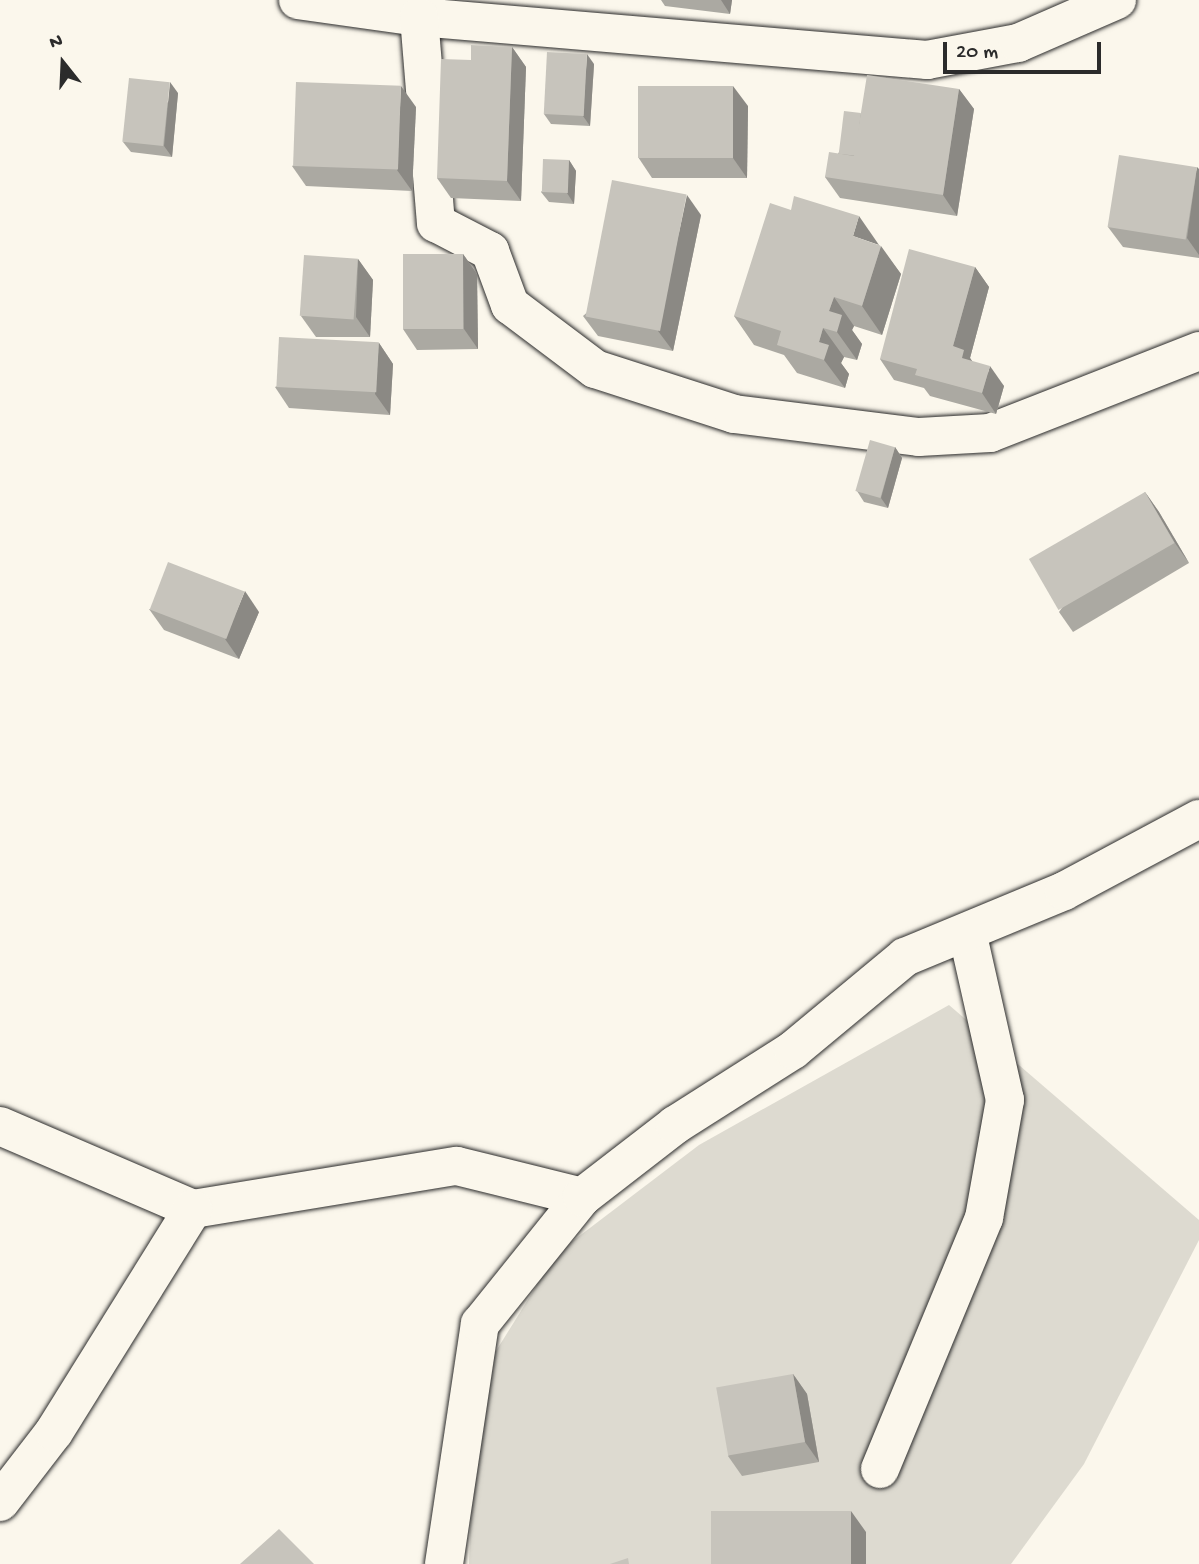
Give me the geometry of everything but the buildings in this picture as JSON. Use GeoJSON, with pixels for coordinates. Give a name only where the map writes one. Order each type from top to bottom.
{"type":"FeatureCollection","features":[{"type":"Feature","properties":{"kind":"street"},"geometry":{"type":"LineString","coordinates":[[298,0],[419,17],[927,60],[1018,43],[1116,0]]}},
{"type":"Feature","properties":{"kind":"street"},"geometry":{"type":"LineString","coordinates":[[419,17],[436,223],[490,251],[510,305],[595,369],[734,414],[919,437],[990,433],[1199,351]]}},
{"type":"Feature","properties":{"kind":"street"},"geometry":{"type":"LineString","coordinates":[[444,1564],[480,1324],[582,1197],[675,1125],[793,1050],[905,957],[1064,891],[1199,820]]}},
{"type":"Feature","properties":{"kind":"street"},"geometry":{"type":"LineString","coordinates":[[880,1469],[984,1218],[1005,1100],[967,932]]}},
{"type":"Feature","properties":{"kind":"street"},"geometry":{"type":"LineString","coordinates":[[0,1126],[193,1209],[457,1166],[582,1197]]}},
{"type":"Feature","properties":{"kind":"street"},"geometry":{"type":"LineString","coordinates":[[0,1502],[54,1432],[193,1209]]}},
{"type":"Feature","properties":{"kind":"shaded area"},"geometry":{"type":"Polygon","coordinates":[[[949,1005],[1199,1220],[1199,1240],[1084,1464],[1011,1564],[469,1564],[472,1472],[488,1364],[557,1253],[699,1145],[949,1005]]]}}]}
